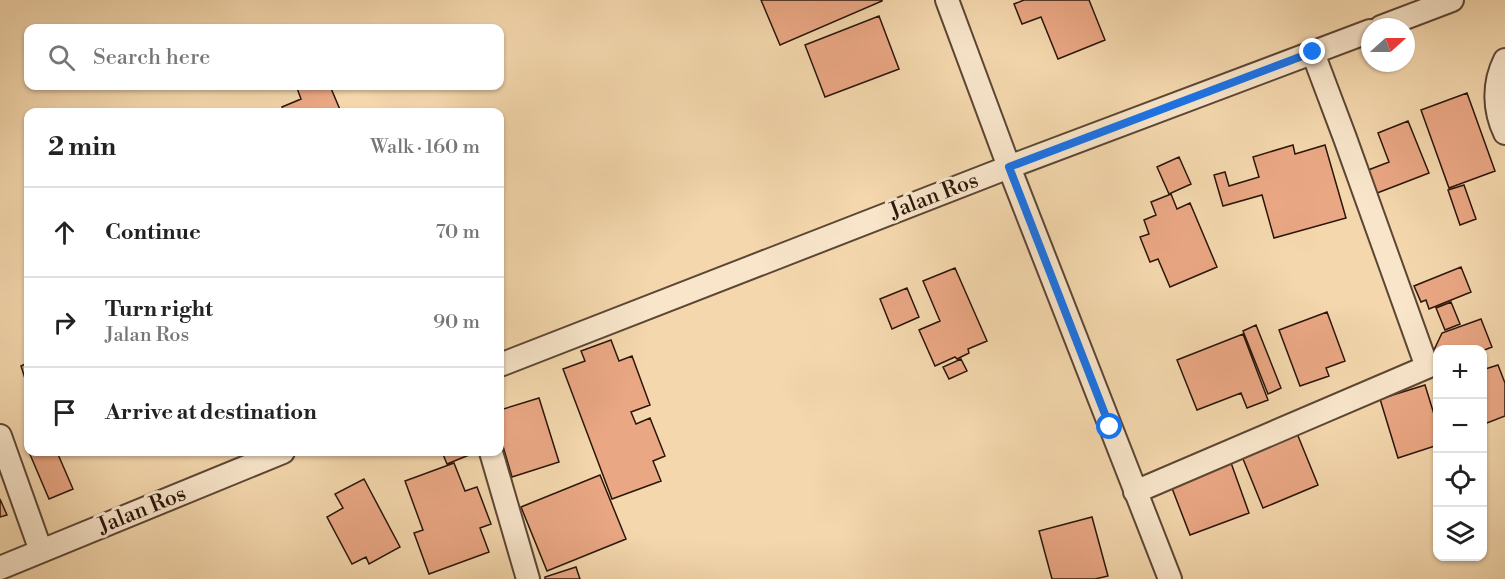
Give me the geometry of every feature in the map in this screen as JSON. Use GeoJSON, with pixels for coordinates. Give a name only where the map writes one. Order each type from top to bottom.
{"type":"FeatureCollection","features":[{"type":"Feature","properties":{"kind":"street"},"geometry":{"type":"LineString","coordinates":[[946,0],[1170,579]]}},
{"type":"Feature","properties":{"kind":"street"},"geometry":{"type":"LineString","coordinates":[[1405,18],[1452,0]]}},
{"type":"Feature","properties":{"kind":"street","name":"Jalan Ros"},"geometry":{"type":"LineString","coordinates":[[504,363],[1009,167],[1361,34]]}},
{"type":"Feature","properties":{"kind":"street"},"geometry":{"type":"LineString","coordinates":[[1135,492],[1427,367],[1313,52]]}},
{"type":"Feature","properties":{"kind":"street"},"geometry":{"type":"LineString","coordinates":[[1505,60],[1500,70],[1495,94],[1505,134]]}},
{"type":"Feature","properties":{"kind":"street"},"geometry":{"type":"LineString","coordinates":[[0,436],[41,551]]}},
{"type":"Feature","properties":{"kind":"street","name":"Jalan Ros"},"geometry":{"type":"LineString","coordinates":[[0,568],[273,456]]}},
{"type":"Feature","properties":{"kind":"street"},"geometry":{"type":"LineString","coordinates":[[492,456],[528,579]]}},
{"type":"Feature","properties":{"kind":"building"},"geometry":{"type":"Polygon","coordinates":[[[761,0],[882,0],[882,1],[780,45],[761,0]]]}},
{"type":"Feature","properties":{"kind":"building"},"geometry":{"type":"Polygon","coordinates":[[[1024,0],[1089,0],[1105,40],[1058,59],[1041,17],[1022,24],[1014,4],[1024,0]]]}},
{"type":"Feature","properties":{"kind":"building"},"geometry":{"type":"Polygon","coordinates":[[[879,16],[899,69],[825,97],[805,45],[879,16]]]}},
{"type":"Feature","properties":{"kind":"building"},"geometry":{"type":"Polygon","coordinates":[[[298,90],[332,90],[339,108],[282,108],[301,99],[298,90]]]}},
{"type":"Feature","properties":{"kind":"building"},"geometry":{"type":"Polygon","coordinates":[[[1467,93],[1495,171],[1449,188],[1421,110],[1467,93]]]}},
{"type":"Feature","properties":{"kind":"building"},"geometry":{"type":"Polygon","coordinates":[[[1408,121],[1429,173],[1372,195],[1363,172],[1389,162],[1378,133],[1408,121]]]}},
{"type":"Feature","properties":{"kind":"building"},"geometry":{"type":"Polygon","coordinates":[[[1293,145],[1295,154],[1325,145],[1346,218],[1274,238],[1262,195],[1223,206],[1214,175],[1225,172],[1229,186],[1259,177],[1253,157],[1293,145]]]}},
{"type":"Feature","properties":{"kind":"building"},"geometry":{"type":"Polygon","coordinates":[[[1179,157],[1191,184],[1169,194],[1157,167],[1179,157]]]}},
{"type":"Feature","properties":{"kind":"building"},"geometry":{"type":"Polygon","coordinates":[[[1464,185],[1476,219],[1460,225],[1448,190],[1464,185]]]}},
{"type":"Feature","properties":{"kind":"building"},"geometry":{"type":"Polygon","coordinates":[[[1171,194],[1177,209],[1190,203],[1217,267],[1170,287],[1158,259],[1150,262],[1140,237],[1149,234],[1144,220],[1156,215],[1151,202],[1171,194]]]}},
{"type":"Feature","properties":{"kind":"building"},"geometry":{"type":"Polygon","coordinates":[[[1461,267],[1471,292],[1429,309],[1426,300],[1421,302],[1414,286],[1461,267]]]}},
{"type":"Feature","properties":{"kind":"building"},"geometry":{"type":"Polygon","coordinates":[[[955,268],[987,341],[968,349],[969,353],[957,359],[955,357],[935,366],[919,330],[940,321],[923,281],[955,268]]]}},
{"type":"Feature","properties":{"kind":"building"},"geometry":{"type":"Polygon","coordinates":[[[907,288],[919,317],[892,329],[880,299],[907,288]]]}},
{"type":"Feature","properties":{"kind":"building"},"geometry":{"type":"Polygon","coordinates":[[[1451,302],[1460,324],[1445,330],[1436,308],[1451,302]]]}},
{"type":"Feature","properties":{"kind":"building"},"geometry":{"type":"Polygon","coordinates":[[[1327,312],[1345,361],[1326,368],[1329,376],[1300,386],[1279,330],[1327,312]]]}},
{"type":"Feature","properties":{"kind":"building"},"geometry":{"type":"Polygon","coordinates":[[[1481,319],[1492,347],[1487,349],[1487,345],[1436,345],[1442,333],[1481,319]]]}},
{"type":"Feature","properties":{"kind":"building"},"geometry":{"type":"Polygon","coordinates":[[[1256,325],[1281,388],[1268,394],[1243,331],[1256,325]]]}},
{"type":"Feature","properties":{"kind":"building"},"geometry":{"type":"Polygon","coordinates":[[[1243,334],[1268,400],[1247,408],[1241,393],[1197,410],[1177,360],[1243,334]]]}},
{"type":"Feature","properties":{"kind":"building"},"geometry":{"type":"Polygon","coordinates":[[[611,340],[619,361],[632,356],[650,405],[631,412],[636,424],[650,418],[665,456],[653,461],[661,481],[612,499],[563,369],[585,361],[581,351],[611,340]]]}},
{"type":"Feature","properties":{"kind":"building"},"geometry":{"type":"Polygon","coordinates":[[[961,359],[967,371],[949,379],[943,367],[961,359]]]}},
{"type":"Feature","properties":{"kind":"building"},"geometry":{"type":"Polygon","coordinates":[[[1498,365],[1505,383],[1505,416],[1487,423],[1487,399],[1487,368],[1498,365]]]}},
{"type":"Feature","properties":{"kind":"building"},"geometry":{"type":"Polygon","coordinates":[[[1425,385],[1433,411],[1433,447],[1398,458],[1380,399],[1425,385]]]}},
{"type":"Feature","properties":{"kind":"building"},"geometry":{"type":"Polygon","coordinates":[[[539,398],[559,462],[512,477],[504,450],[504,409],[539,398]]]}},
{"type":"Feature","properties":{"kind":"building"},"geometry":{"type":"Polygon","coordinates":[[[1296,431],[1318,485],[1263,508],[1241,454],[1296,431]]]}},
{"type":"Feature","properties":{"kind":"building"},"geometry":{"type":"Polygon","coordinates":[[[31,456],[59,456],[73,489],[49,499],[31,456]]]}},
{"type":"Feature","properties":{"kind":"building"},"geometry":{"type":"Polygon","coordinates":[[[444,456],[467,456],[447,464],[444,456]]]}},
{"type":"Feature","properties":{"kind":"building"},"geometry":{"type":"Polygon","coordinates":[[[1230,460],[1249,513],[1190,535],[1170,483],[1230,460]]]}},
{"type":"Feature","properties":{"kind":"building"},"geometry":{"type":"Polygon","coordinates":[[[454,463],[465,491],[477,487],[491,524],[480,528],[489,552],[429,574],[414,533],[423,530],[405,481],[454,463]]]}},
{"type":"Feature","properties":{"kind":"building"},"geometry":{"type":"Polygon","coordinates":[[[600,475],[626,539],[547,571],[521,507],[600,475]]]}},
{"type":"Feature","properties":{"kind":"building"},"geometry":{"type":"Polygon","coordinates":[[[364,479],[400,547],[369,564],[366,557],[352,564],[327,517],[343,508],[335,494],[364,479]]]}},
{"type":"Feature","properties":{"kind":"building"},"geometry":{"type":"Polygon","coordinates":[[[0,499],[7,515],[0,517],[0,499]]]}},
{"type":"Feature","properties":{"kind":"building"},"geometry":{"type":"Polygon","coordinates":[[[1092,517],[1108,576],[1095,579],[1052,579],[1039,531],[1092,517]]]}},
{"type":"Feature","properties":{"kind":"building"},"geometry":{"type":"Polygon","coordinates":[[[576,567],[580,579],[545,579],[545,577],[576,567]]]}},
{"type":"Feature","properties":{"kind":"route"},"geometry":{"type":"LineString","coordinates":[[1110,427],[1009,167],[1313,52]]}}]}
